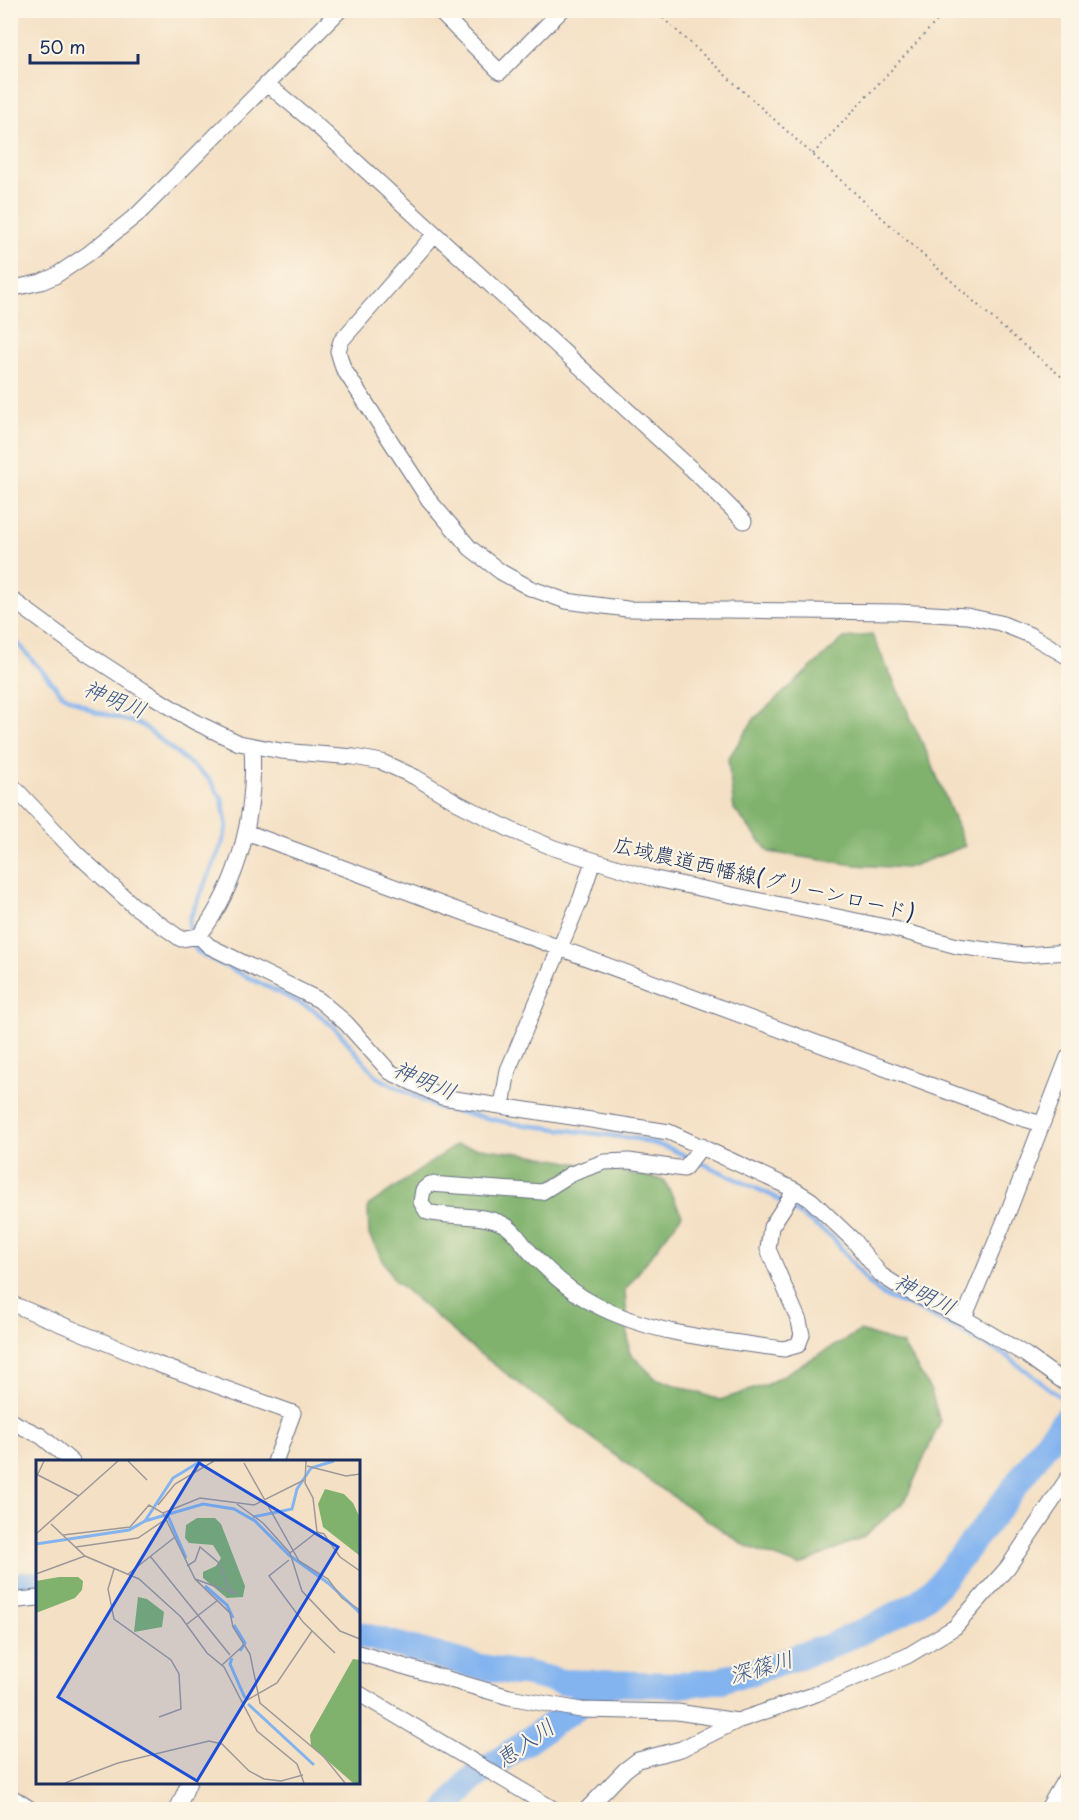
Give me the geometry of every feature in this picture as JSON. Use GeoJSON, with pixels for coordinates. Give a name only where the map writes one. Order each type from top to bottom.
{"type":"FeatureCollection","features":[{"type":"Feature","properties":{"kind":"street"},"geometry":{"type":"LineString","coordinates":[[10,290],[55,276],[110,237],[139,213],[340,10]]}},
{"type":"Feature","properties":{"kind":"street"},"geometry":{"type":"LineString","coordinates":[[438,10],[500,72],[562,10]]}},
{"type":"Feature","properties":{"kind":"street"},"geometry":{"type":"LineString","coordinates":[[268,85],[313,122],[697,474],[744,521]]}},
{"type":"Feature","properties":{"kind":"street"},"geometry":{"type":"LineString","coordinates":[[435,234],[341,341],[338,351],[343,368],[429,500],[470,548],[501,572],[530,588],[566,601],[627,609],[898,612],[967,616],[1000,623],[1030,635],[1068,657]]}},
{"type":"Feature","properties":{"kind":"street","name":"広域農道西幡線(グリーンロード)"},"geometry":{"type":"LineString","coordinates":[[12,601],[143,690],[194,721],[239,742],[252,747],[281,752],[354,757],[382,762],[415,777],[458,803],[511,830],[593,861],[651,878],[884,927],[957,946],[1024,955],[1068,952]]}},
{"type":"Feature","properties":{"kind":"street"},"geometry":{"type":"LineString","coordinates":[[10,783],[76,853],[134,906],[181,939],[199,936],[222,902],[246,832],[254,777],[252,747]]}},
{"type":"Feature","properties":{"kind":"street"},"geometry":{"type":"LineString","coordinates":[[246,832],[1011,1115],[1042,1124]]}},
{"type":"Feature","properties":{"kind":"street"},"geometry":{"type":"LineString","coordinates":[[502,1106],[508,1070],[560,947],[593,861]]}},
{"type":"Feature","properties":{"kind":"street"},"geometry":{"type":"LineString","coordinates":[[199,936],[209,946],[319,1000],[346,1023],[390,1072],[442,1097],[669,1132],[696,1153],[790,1199],[811,1200],[844,1232],[881,1275],[898,1286],[964,1318],[1068,1385]]}},
{"type":"Feature","properties":{"kind":"street"},"geometry":{"type":"LineString","coordinates":[[964,1318],[1007,1215],[1068,1057]]}},
{"type":"Feature","properties":{"kind":"street"},"geometry":{"type":"LineString","coordinates":[[696,1153],[684,1169],[629,1161],[604,1162],[571,1174],[542,1192],[430,1184],[423,1190],[421,1202],[427,1212],[491,1219],[505,1224],[532,1254],[564,1283],[593,1304],[624,1318],[678,1333],[784,1349],[798,1345],[802,1335],[800,1321],[768,1249],[771,1227],[790,1199]]}},
{"type":"Feature","properties":{"kind":"street"},"geometry":{"type":"LineString","coordinates":[[10,1304],[157,1364],[292,1413],[275,1460]]}},
{"type":"Feature","properties":{"kind":"street"},"geometry":{"type":"LineString","coordinates":[[10,1421],[41,1436],[71,1460]]}},
{"type":"Feature","properties":{"kind":"street"},"geometry":{"type":"LineString","coordinates":[[586,1809],[638,1760],[681,1749],[737,1721],[816,1694],[907,1656],[955,1627],[1008,1567],[1068,1478]]}},
{"type":"Feature","properties":{"kind":"street"},"geometry":{"type":"LineString","coordinates":[[10,1601],[36,1598]]}},
{"type":"Feature","properties":{"kind":"street"},"geometry":{"type":"LineString","coordinates":[[360,1654],[509,1697],[581,1710],[677,1712],[737,1721]]}},
{"type":"Feature","properties":{"kind":"street"},"geometry":{"type":"LineString","coordinates":[[360,1694],[555,1809]]}},
{"type":"Feature","properties":{"kind":"street"},"geometry":{"type":"LineString","coordinates":[[1047,1809],[1068,1774]]}},
{"type":"Feature","properties":{"kind":"street"},"geometry":{"type":"LineString","coordinates":[[177,1809],[188,1784]]}},
{"type":"Feature","properties":{"kind":"street"},"geometry":{"type":"LineString","coordinates":[[10,1797],[32,1809]]}},
{"type":"Feature","properties":{"kind":"path"},"geometry":{"type":"LineString","coordinates":[[654,10],[1002,327],[1068,382]]}},
{"type":"Feature","properties":{"kind":"path"},"geometry":{"type":"LineString","coordinates":[[813,154],[947,10]]}},
{"type":"Feature","properties":{"kind":"green space"},"geometry":{"type":"Polygon","coordinates":[[[872,635],[932,764],[965,846],[907,868],[855,865],[769,852],[734,809],[728,759],[754,719],[844,638],[872,635]]]}},
{"type":"Feature","properties":{"kind":"green space"},"geometry":{"type":"Polygon","coordinates":[[[456,1145],[527,1154],[664,1180],[682,1215],[625,1290],[629,1352],[655,1378],[720,1400],[766,1385],[860,1331],[903,1345],[931,1391],[940,1422],[905,1501],[864,1536],[799,1566],[744,1545],[650,1481],[476,1351],[394,1280],[369,1235],[368,1206],[456,1145]]]}},
{"type":"Feature","properties":{"kind":"waterway","name":"神明川"},"geometry":{"type":"LineString","coordinates":[[13,638],[62,694],[94,711],[142,725],[209,779],[222,799],[227,827],[222,845],[189,923],[191,941],[199,953],[314,1010],[338,1031],[377,1077],[435,1107],[510,1123],[638,1139],[669,1148],[773,1196],[833,1238],[868,1282],[884,1296],[917,1309],[1007,1356],[1068,1403]]}},
{"type":"Feature","properties":{"kind":"waterway","name":"深篠川"},"geometry":{"type":"LineString","coordinates":[[360,1635],[476,1666],[524,1673],[562,1682],[680,1685],[743,1675],[827,1647],[918,1603],[939,1584],[1068,1417]]}},
{"type":"Feature","properties":{"kind":"waterway","name":"深篠川"},"geometry":{"type":"LineString","coordinates":[[10,1585],[36,1584]]}},
{"type":"Feature","properties":{"kind":"waterway","name":"恵入川"},"geometry":{"type":"LineString","coordinates":[[447,1810],[468,1782],[610,1684]]}}]}
